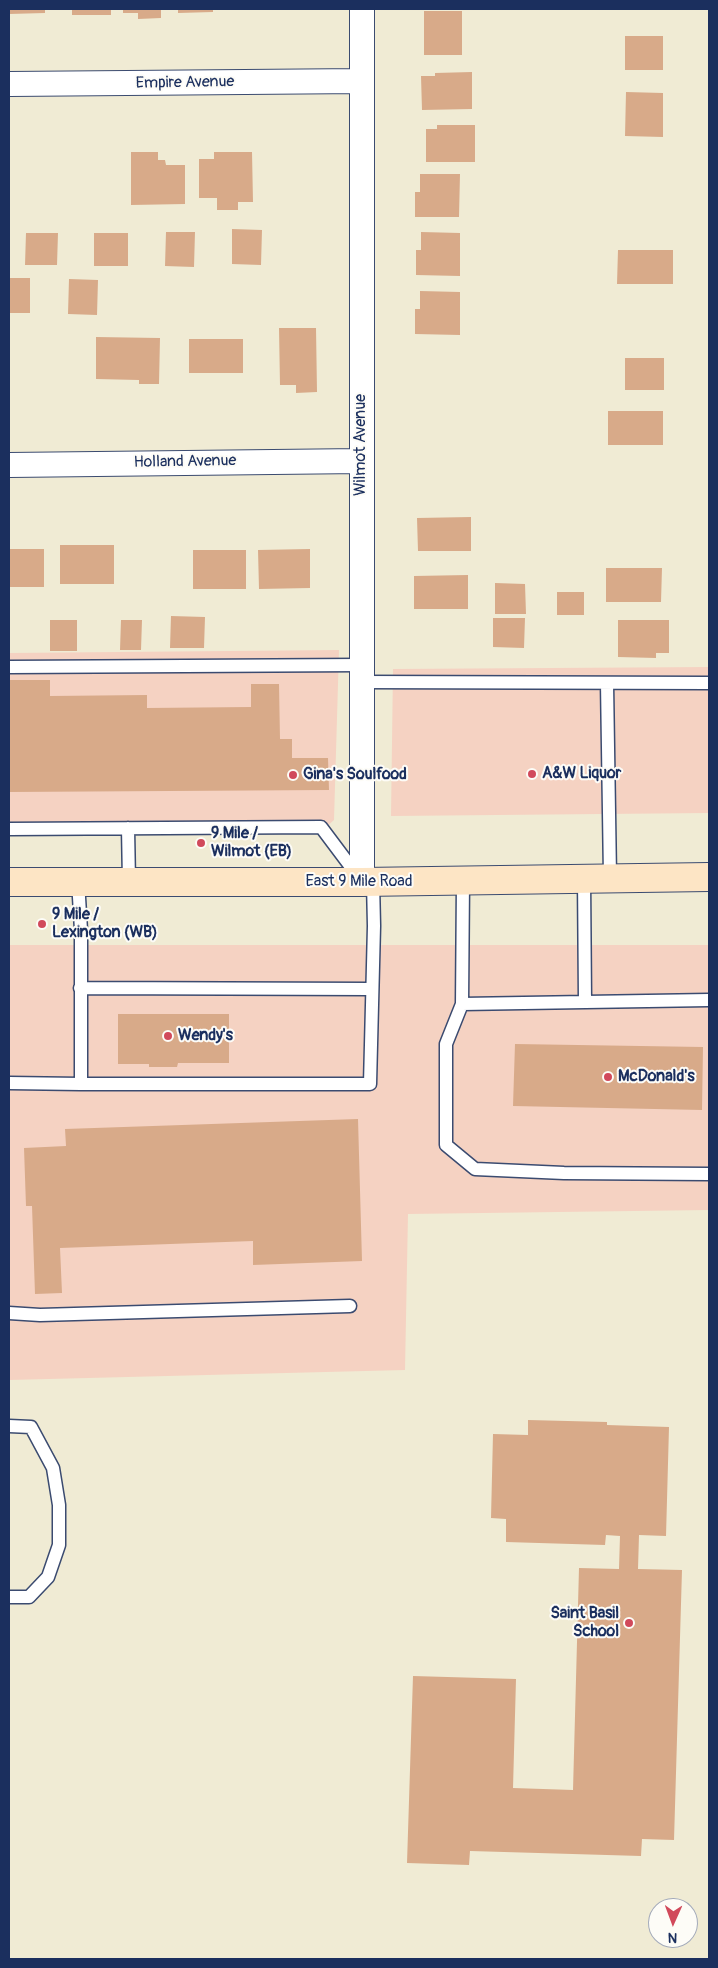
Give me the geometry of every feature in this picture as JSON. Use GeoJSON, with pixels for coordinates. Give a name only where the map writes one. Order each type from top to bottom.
{"type":"FeatureCollection","features":[{"type":"Feature","properties":{"kind":"main road","name":"East 9 Mile Road"},"geometry":{"type":"LineString","coordinates":[[9,882],[367,882],[709,876]]}},
{"type":"Feature","properties":{"kind":"street","name":"Wilmot Avenue"},"geometry":{"type":"LineString","coordinates":[[362,9],[361,673],[367,882]]}},
{"type":"Feature","properties":{"kind":"street","name":"Empire Avenue"},"geometry":{"type":"LineString","coordinates":[[9,84],[362,81]]}},
{"type":"Feature","properties":{"kind":"street","name":"Holland Avenue"},"geometry":{"type":"LineString","coordinates":[[9,465],[361,461]]}},
{"type":"Feature","properties":{"kind":"lane"},"geometry":{"type":"LineString","coordinates":[[9,667],[361,673],[607,683],[709,683]]}},
{"type":"Feature","properties":{"kind":"lane"},"geometry":{"type":"LineString","coordinates":[[584,1002],[597,877],[607,683]]}},
{"type":"Feature","properties":{"kind":"lane"},"geometry":{"type":"LineString","coordinates":[[9,829],[321,827],[367,882],[374,926],[370,1084],[81,1084],[9,1082]]}},
{"type":"Feature","properties":{"kind":"lane"},"geometry":{"type":"LineString","coordinates":[[128,828],[129,882]]}},
{"type":"Feature","properties":{"kind":"lane"},"geometry":{"type":"LineString","coordinates":[[463,881],[462,1004],[446,1044],[446,1145],[474,1169],[564,1174],[709,1174]]}},
{"type":"Feature","properties":{"kind":"lane"},"geometry":{"type":"LineString","coordinates":[[78,882],[81,930],[81,1084]]}},
{"type":"Feature","properties":{"kind":"lane"},"geometry":{"type":"LineString","coordinates":[[80,988],[371,989]]}},
{"type":"Feature","properties":{"kind":"lane"},"geometry":{"type":"LineString","coordinates":[[462,1004],[709,1000]]}},
{"type":"Feature","properties":{"kind":"lane"},"geometry":{"type":"LineString","coordinates":[[9,1313],[40,1315],[350,1306]]}},
{"type":"Feature","properties":{"kind":"lane"},"geometry":{"type":"LineString","coordinates":[[9,1426],[31,1426],[53,1468],[59,1505],[59,1545],[48,1577],[35,1591],[29,1597],[9,1597]]}},
{"type":"Feature","properties":{"kind":"shaded area"},"geometry":{"type":"Polygon","coordinates":[[[339,650],[334,820],[324,829],[9,830],[9,653],[339,650]]]}},
{"type":"Feature","properties":{"kind":"shaded area"},"geometry":{"type":"Polygon","coordinates":[[[709,667],[709,813],[391,816],[393,669],[709,667]]]}},
{"type":"Feature","properties":{"kind":"shaded area"},"geometry":{"type":"Polygon","coordinates":[[[9,945],[709,945],[709,1210],[408,1214],[405,1370],[9,1380],[9,945]]]}},
{"type":"Feature","properties":{"kind":"building"},"geometry":{"type":"Polygon","coordinates":[[[9,9],[45,9],[45,13],[9,14],[9,9]]]}},
{"type":"Feature","properties":{"kind":"building"},"geometry":{"type":"Polygon","coordinates":[[[72,9],[111,9],[111,15],[72,15],[72,9]]]}},
{"type":"Feature","properties":{"kind":"building"},"geometry":{"type":"Polygon","coordinates":[[[123,9],[161,9],[161,18],[138,19],[138,13],[123,13],[123,9]]]}},
{"type":"Feature","properties":{"kind":"building"},"geometry":{"type":"Polygon","coordinates":[[[178,9],[213,9],[213,12],[178,13],[178,9]]]}},
{"type":"Feature","properties":{"kind":"building"},"geometry":{"type":"Polygon","coordinates":[[[424,11],[462,11],[462,55],[424,55],[424,11]]]}},
{"type":"Feature","properties":{"kind":"building"},"geometry":{"type":"Polygon","coordinates":[[[625,36],[663,36],[663,70],[625,70],[625,36]]]}},
{"type":"Feature","properties":{"kind":"building"},"geometry":{"type":"Polygon","coordinates":[[[472,72],[472,109],[422,110],[421,76],[435,76],[435,73],[472,72]]]}},
{"type":"Feature","properties":{"kind":"building"},"geometry":{"type":"Polygon","coordinates":[[[626,92],[663,93],[663,137],[625,136],[626,92]]]}},
{"type":"Feature","properties":{"kind":"building"},"geometry":{"type":"Polygon","coordinates":[[[437,125],[475,125],[475,162],[426,162],[426,129],[437,129],[437,125]]]}},
{"type":"Feature","properties":{"kind":"building"},"geometry":{"type":"Polygon","coordinates":[[[131,152],[158,152],[158,160],[165,160],[166,165],[185,165],[185,204],[131,205],[131,152]]]}},
{"type":"Feature","properties":{"kind":"building"},"geometry":{"type":"Polygon","coordinates":[[[214,152],[252,152],[253,202],[238,202],[238,210],[217,210],[217,198],[199,198],[199,159],[214,159],[214,152]]]}},
{"type":"Feature","properties":{"kind":"building"},"geometry":{"type":"Polygon","coordinates":[[[420,174],[460,174],[459,217],[415,217],[415,192],[420,192],[420,174]]]}},
{"type":"Feature","properties":{"kind":"building"},"geometry":{"type":"Polygon","coordinates":[[[232,229],[262,230],[261,265],[232,264],[232,229]]]}},
{"type":"Feature","properties":{"kind":"building"},"geometry":{"type":"Polygon","coordinates":[[[166,232],[195,232],[194,267],[165,266],[166,232]]]}},
{"type":"Feature","properties":{"kind":"building"},"geometry":{"type":"Polygon","coordinates":[[[421,232],[460,233],[460,276],[416,275],[416,250],[421,250],[421,232]]]}},
{"type":"Feature","properties":{"kind":"building"},"geometry":{"type":"Polygon","coordinates":[[[26,233],[58,233],[57,265],[25,265],[26,233]]]}},
{"type":"Feature","properties":{"kind":"building"},"geometry":{"type":"Polygon","coordinates":[[[94,233],[128,233],[128,266],[94,266],[94,233]]]}},
{"type":"Feature","properties":{"kind":"building"},"geometry":{"type":"Polygon","coordinates":[[[618,250],[673,250],[673,284],[617,284],[618,250]]]}},
{"type":"Feature","properties":{"kind":"building"},"geometry":{"type":"Polygon","coordinates":[[[9,278],[30,278],[30,313],[9,313],[9,278]]]}},
{"type":"Feature","properties":{"kind":"building"},"geometry":{"type":"Polygon","coordinates":[[[69,279],[98,280],[97,315],[68,314],[69,279]]]}},
{"type":"Feature","properties":{"kind":"building"},"geometry":{"type":"Polygon","coordinates":[[[420,291],[460,292],[460,335],[415,334],[415,309],[420,309],[420,291]]]}},
{"type":"Feature","properties":{"kind":"building"},"geometry":{"type":"Polygon","coordinates":[[[279,328],[316,328],[317,392],[296,393],[296,385],[280,385],[279,328]]]}},
{"type":"Feature","properties":{"kind":"building"},"geometry":{"type":"Polygon","coordinates":[[[96,337],[160,338],[159,384],[139,384],[139,380],[96,379],[96,337]]]}},
{"type":"Feature","properties":{"kind":"building"},"geometry":{"type":"Polygon","coordinates":[[[189,339],[243,339],[243,373],[189,373],[189,339]]]}},
{"type":"Feature","properties":{"kind":"building"},"geometry":{"type":"Polygon","coordinates":[[[625,358],[664,358],[664,390],[625,390],[625,358]]]}},
{"type":"Feature","properties":{"kind":"building"},"geometry":{"type":"Polygon","coordinates":[[[608,411],[663,411],[663,445],[608,445],[608,411]]]}},
{"type":"Feature","properties":{"kind":"building"},"geometry":{"type":"Polygon","coordinates":[[[471,517],[471,551],[418,551],[417,518],[471,517]]]}},
{"type":"Feature","properties":{"kind":"building"},"geometry":{"type":"Polygon","coordinates":[[[60,545],[114,545],[114,584],[60,584],[60,545]]]}},
{"type":"Feature","properties":{"kind":"building"},"geometry":{"type":"Polygon","coordinates":[[[9,549],[44,549],[44,587],[9,587],[9,549]]]}},
{"type":"Feature","properties":{"kind":"building"},"geometry":{"type":"Polygon","coordinates":[[[310,549],[310,588],[259,589],[258,550],[310,549]]]}},
{"type":"Feature","properties":{"kind":"building"},"geometry":{"type":"Polygon","coordinates":[[[193,550],[246,550],[246,589],[193,589],[193,550]]]}},
{"type":"Feature","properties":{"kind":"building"},"geometry":{"type":"Polygon","coordinates":[[[606,568],[662,568],[661,602],[606,602],[606,568]]]}},
{"type":"Feature","properties":{"kind":"building"},"geometry":{"type":"Polygon","coordinates":[[[468,575],[468,609],[414,609],[414,576],[468,575]]]}},
{"type":"Feature","properties":{"kind":"building"},"geometry":{"type":"Polygon","coordinates":[[[495,583],[525,584],[526,614],[495,614],[495,583]]]}},
{"type":"Feature","properties":{"kind":"building"},"geometry":{"type":"Polygon","coordinates":[[[557,592],[584,592],[584,615],[557,615],[557,592]]]}},
{"type":"Feature","properties":{"kind":"building"},"geometry":{"type":"Polygon","coordinates":[[[171,616],[205,617],[204,648],[170,648],[171,616]]]}},
{"type":"Feature","properties":{"kind":"building"},"geometry":{"type":"Polygon","coordinates":[[[493,618],[525,618],[524,648],[493,647],[493,618]]]}},
{"type":"Feature","properties":{"kind":"building"},"geometry":{"type":"Polygon","coordinates":[[[50,620],[77,620],[77,651],[50,651],[50,620]]]}},
{"type":"Feature","properties":{"kind":"building"},"geometry":{"type":"Polygon","coordinates":[[[121,620],[142,620],[141,650],[120,650],[121,620]]]}},
{"type":"Feature","properties":{"kind":"building"},"geometry":{"type":"Polygon","coordinates":[[[618,620],[669,620],[669,653],[656,653],[656,658],[618,657],[618,620]]]}},
{"type":"Feature","properties":{"kind":"building"},"geometry":{"type":"Polygon","coordinates":[[[9,680],[50,680],[50,696],[147,695],[147,708],[251,707],[251,684],[279,684],[280,739],[292,739],[292,758],[328,758],[329,790],[9,792],[9,680]]]}},
{"type":"Feature","properties":{"kind":"building"},"geometry":{"type":"Polygon","coordinates":[[[118,1014],[229,1014],[229,1063],[178,1063],[177,1067],[149,1067],[149,1064],[118,1064],[118,1014]]]}},
{"type":"Feature","properties":{"kind":"building","name":"McDonald's"},"geometry":{"type":"Polygon","coordinates":[[[515,1044],[703,1047],[702,1110],[513,1106],[515,1044]]]}},
{"type":"Feature","properties":{"kind":"building"},"geometry":{"type":"Polygon","coordinates":[[[358,1119],[362,1261],[253,1265],[253,1241],[60,1248],[62,1293],[35,1294],[32,1206],[26,1206],[24,1148],[66,1146],[65,1129],[358,1119]]]}},
{"type":"Feature","properties":{"kind":"building","name":"Saint Basil School"},"geometry":{"type":"Polygon","coordinates":[[[528,1420],[607,1422],[607,1425],[669,1427],[666,1536],[639,1535],[638,1569],[682,1570],[674,1840],[642,1839],[641,1856],[470,1851],[469,1865],[407,1863],[413,1676],[516,1679],[513,1788],[573,1790],[579,1568],[619,1569],[620,1536],[606,1535],[605,1545],[506,1542],[506,1519],[491,1518],[493,1434],[528,1435],[528,1420]]]}},
{"type":"Feature","properties":{"kind":"place","name":"A&W Liquor"},"geometry":{"type":"Point","coordinates":[532,774]}},
{"type":"Feature","properties":{"kind":"place","name":"Gina's Soulfood"},"geometry":{"type":"Point","coordinates":[293,775]}},
{"type":"Feature","properties":{"kind":"place","name":"9 Mile / Wilmot (EB)"},"geometry":{"type":"Point","coordinates":[201,843]}},
{"type":"Feature","properties":{"kind":"place","name":"9 Mile / Lexington (WB)"},"geometry":{"type":"Point","coordinates":[42,924]}},
{"type":"Feature","properties":{"kind":"place","name":"Wendy's"},"geometry":{"type":"Point","coordinates":[168,1036]}},
{"type":"Feature","properties":{"kind":"place","name":"McDonald's"},"geometry":{"type":"Point","coordinates":[608,1077]}},
{"type":"Feature","properties":{"kind":"place","name":"Saint Basil School"},"geometry":{"type":"Point","coordinates":[629,1623]}}]}
